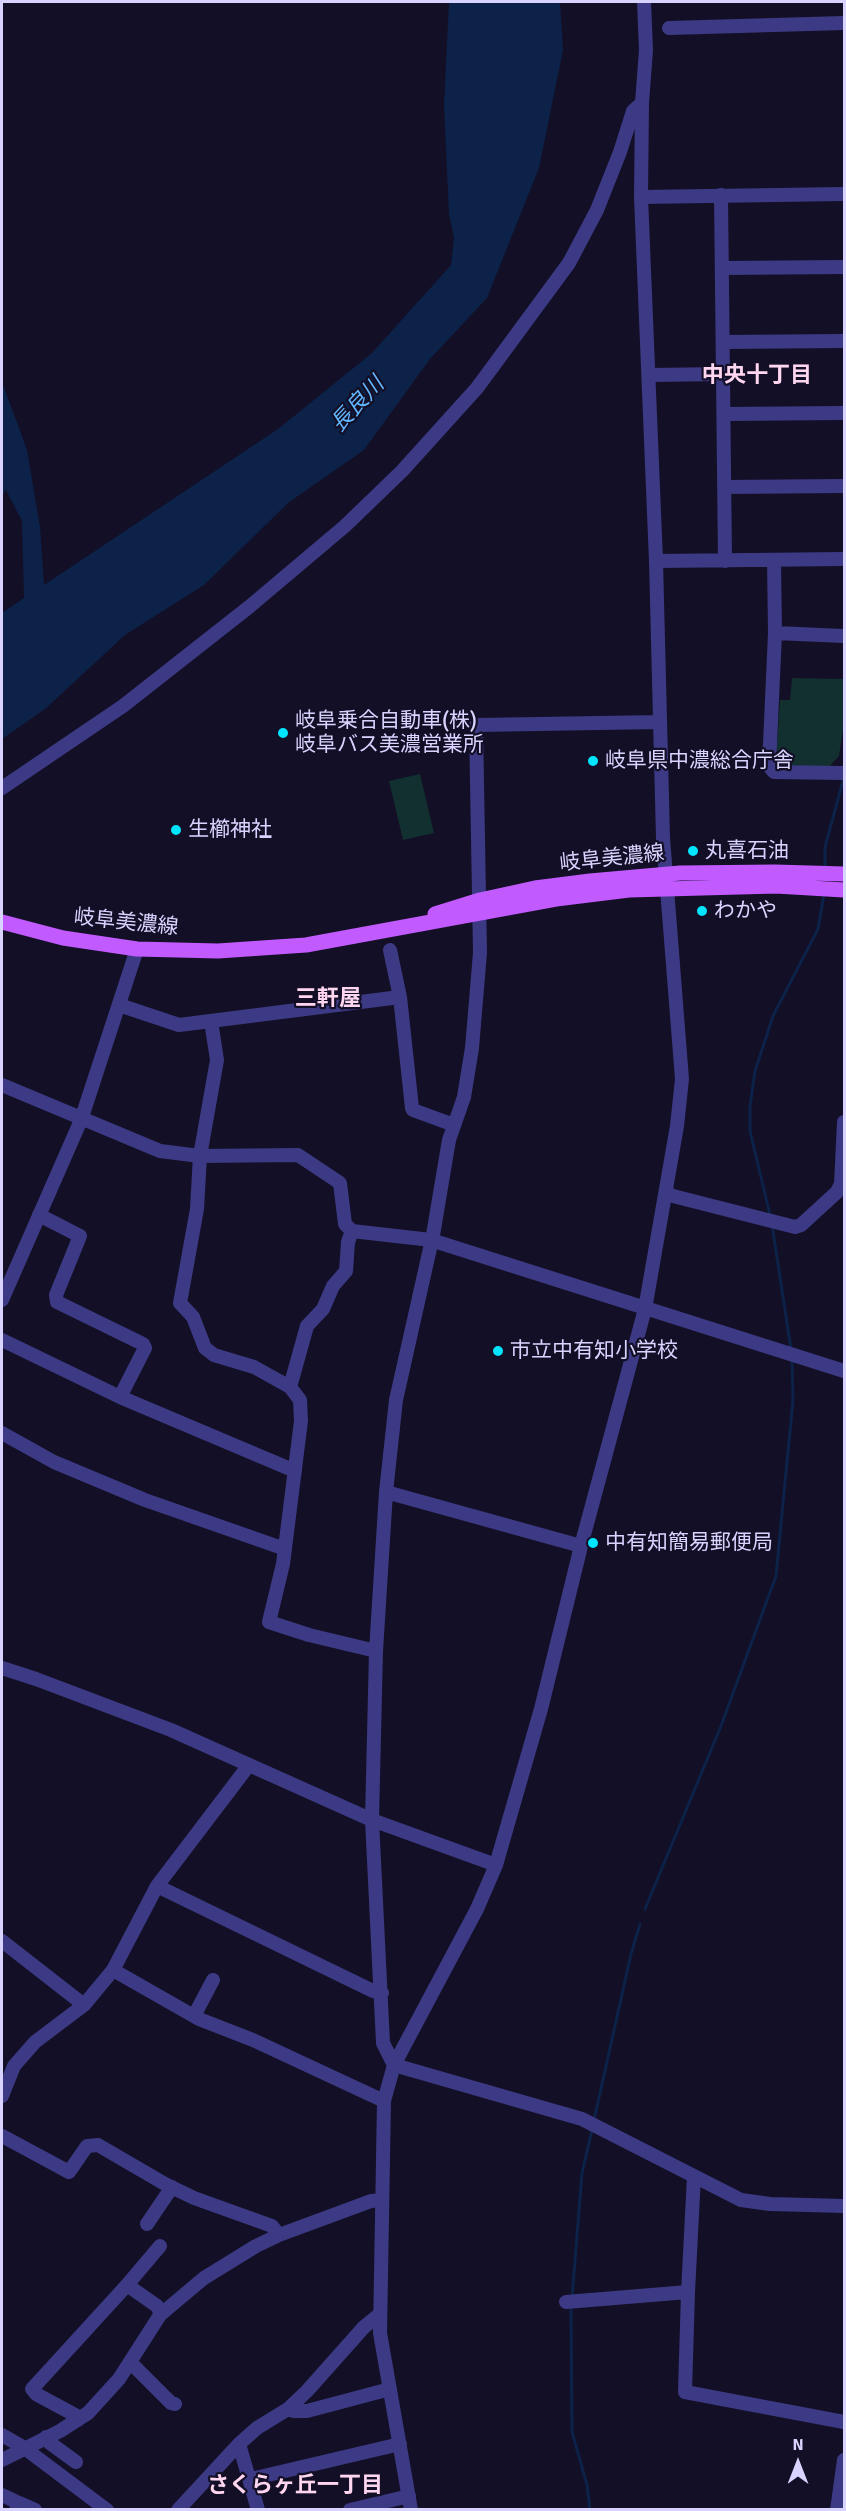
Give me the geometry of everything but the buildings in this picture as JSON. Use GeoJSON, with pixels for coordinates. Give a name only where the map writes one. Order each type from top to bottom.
{"type":"FeatureCollection","features":[{"type":"Feature","properties":{"kind":"main road","name":"岐阜美濃線"},"geometry":{"type":"LineString","coordinates":[[2,921],[63,938],[137,949],[218,951],[306,945],[390,930],[480,906],[534,888],[775,872],[831,881]]}},
{"type":"Feature","properties":{"kind":"street"},"geometry":{"type":"LineString","coordinates":[[350,2510],[410,2503],[380,2333],[384,2101],[394,2065],[477,1909],[496,1865],[541,1709],[581,1546],[645,1309],[666,1192],[682,1079],[666,881],[641,197],[642,103],[646,50],[644,2]]}},
{"type":"Feature","properties":{"kind":"street"},"geometry":{"type":"LineString","coordinates":[[669,28],[844,23]]}},
{"type":"Feature","properties":{"kind":"street"},"geometry":{"type":"LineString","coordinates":[[2,788],[123,706],[249,607],[345,526],[402,471],[477,388],[569,263],[597,210],[633,111],[642,103]]}},
{"type":"Feature","properties":{"kind":"street"},"geometry":{"type":"LineString","coordinates":[[641,197],[844,194]]}},
{"type":"Feature","properties":{"kind":"street"},"geometry":{"type":"LineString","coordinates":[[721,195],[725,561]]}},
{"type":"Feature","properties":{"kind":"street"},"geometry":{"type":"LineString","coordinates":[[722,268],[844,267]]}},
{"type":"Feature","properties":{"kind":"street"},"geometry":{"type":"LineString","coordinates":[[723,342],[844,341]]}},
{"type":"Feature","properties":{"kind":"street"},"geometry":{"type":"LineString","coordinates":[[649,375],[723,374]]}},
{"type":"Feature","properties":{"kind":"street"},"geometry":{"type":"LineString","coordinates":[[724,414],[844,413]]}},
{"type":"Feature","properties":{"kind":"street"},"geometry":{"type":"LineString","coordinates":[[724,487],[844,486]]}},
{"type":"Feature","properties":{"kind":"street"},"geometry":{"type":"LineString","coordinates":[[656,561],[844,559]]}},
{"type":"Feature","properties":{"kind":"street"},"geometry":{"type":"LineString","coordinates":[[774,560],[775,633],[769,766],[774,772],[842,773]]}},
{"type":"Feature","properties":{"kind":"street"},"geometry":{"type":"LineString","coordinates":[[775,633],[844,636]]}},
{"type":"Feature","properties":{"kind":"street"},"geometry":{"type":"LineString","coordinates":[[660,722],[476,725],[480,953],[472,1048],[464,1097],[449,1140],[431,1240],[396,1401],[386,1492],[376,1651],[372,1820],[383,2043],[394,2065],[582,2119],[741,2200],[770,2204],[844,2206]]}},
{"type":"Feature","properties":{"kind":"street"},"geometry":{"type":"LineString","coordinates":[[2,1300],[81,1120],[137,949]]}},
{"type":"Feature","properties":{"kind":"street"},"geometry":{"type":"LineString","coordinates":[[390,950],[400,998],[413,1110],[454,1125]]}},
{"type":"Feature","properties":{"kind":"street"},"geometry":{"type":"LineString","coordinates":[[119,1005],[179,1025],[400,998]]}},
{"type":"Feature","properties":{"kind":"street"},"geometry":{"type":"LineString","coordinates":[[211,1021],[217,1060],[200,1156],[197,1209],[180,1303],[193,1317],[204,1348],[214,1355],[254,1367],[290,1387],[300,1400],[301,1422],[285,1549],[269,1622],[309,1635],[376,1651]]}},
{"type":"Feature","properties":{"kind":"street"},"geometry":{"type":"LineString","coordinates":[[2,1085],[81,1120],[160,1151],[200,1156],[298,1155],[340,1183],[345,1224],[352,1231],[431,1240],[844,1371]]}},
{"type":"Feature","properties":{"kind":"street"},"geometry":{"type":"LineString","coordinates":[[666,1192],[673,1196],[795,1227],[801,1225],[837,1192],[841,1184],[844,1122]]}},
{"type":"Feature","properties":{"kind":"street"},"geometry":{"type":"LineString","coordinates":[[39,1215],[81,1236],[56,1295],[57,1302],[143,1344],[145,1348],[120,1397]]}},
{"type":"Feature","properties":{"kind":"street"},"geometry":{"type":"LineString","coordinates":[[290,1387],[307,1326],[323,1308],[333,1286],[346,1271],[348,1242],[352,1231]]}},
{"type":"Feature","properties":{"kind":"street"},"geometry":{"type":"LineString","coordinates":[[2,1340],[120,1397],[295,1471]]}},
{"type":"Feature","properties":{"kind":"street"},"geometry":{"type":"LineString","coordinates":[[2,1433],[54,1462],[160,1506],[285,1549]]}},
{"type":"Feature","properties":{"kind":"street"},"geometry":{"type":"LineString","coordinates":[[386,1492],[581,1546]]}},
{"type":"Feature","properties":{"kind":"street"},"geometry":{"type":"LineString","coordinates":[[2,1668],[171,1730],[372,1820],[496,1865]]}},
{"type":"Feature","properties":{"kind":"street"},"geometry":{"type":"LineString","coordinates":[[2,2096],[14,2066],[35,2042],[84,2005],[113,1970],[156,1886],[249,1765]]}},
{"type":"Feature","properties":{"kind":"street"},"geometry":{"type":"LineString","coordinates":[[156,1886],[373,1991],[382,1993]]}},
{"type":"Feature","properties":{"kind":"street"},"geometry":{"type":"LineString","coordinates":[[2,1941],[84,2005]]}},
{"type":"Feature","properties":{"kind":"street"},"geometry":{"type":"LineString","coordinates":[[113,1970],[194,2016],[253,2040],[384,2101]]}},
{"type":"Feature","properties":{"kind":"street"},"geometry":{"type":"LineString","coordinates":[[194,2016],[213,1980]]}},
{"type":"Feature","properties":{"kind":"street"},"geometry":{"type":"LineString","coordinates":[[2,2136],[69,2172],[87,2146],[99,2145],[194,2198],[272,2226],[279,2235]]}},
{"type":"Feature","properties":{"kind":"street"},"geometry":{"type":"LineString","coordinates":[[694,2176],[685,2392],[844,2422]]}},
{"type":"Feature","properties":{"kind":"street"},"geometry":{"type":"LineString","coordinates":[[147,2224],[172,2187]]}},
{"type":"Feature","properties":{"kind":"street"},"geometry":{"type":"LineString","coordinates":[[2,2460],[88,2413],[130,2362],[161,2314],[204,2278],[256,2246],[279,2235],[370,2201],[382,2200]]}},
{"type":"Feature","properties":{"kind":"street"},"geometry":{"type":"LineString","coordinates":[[78,2420],[75,2415],[36,2394],[32,2389],[160,2246]]}},
{"type":"Feature","properties":{"kind":"street"},"geometry":{"type":"LineString","coordinates":[[127,2285],[157,2306],[161,2314]]}},
{"type":"Feature","properties":{"kind":"street"},"geometry":{"type":"LineString","coordinates":[[571,2302],[688,2292]]}},
{"type":"Feature","properties":{"kind":"street"},"geometry":{"type":"LineString","coordinates":[[178,2510],[239,2444],[257,2428],[288,2409],[364,2327],[380,2314]]}},
{"type":"Feature","properties":{"kind":"street"},"geometry":{"type":"LineString","coordinates":[[130,2362],[171,2403],[175,2404]]}},
{"type":"Feature","properties":{"kind":"street"},"geometry":{"type":"LineString","coordinates":[[288,2409],[307,2411],[390,2389]]}},
{"type":"Feature","properties":{"kind":"street"},"geometry":{"type":"LineString","coordinates":[[2,2435],[23,2447],[107,2510]]}},
{"type":"Feature","properties":{"kind":"street"},"geometry":{"type":"LineString","coordinates":[[46,2437],[50,2443],[76,2462]]}},
{"type":"Feature","properties":{"kind":"street"},"geometry":{"type":"LineString","coordinates":[[239,2444],[251,2479],[258,2510]]}},
{"type":"Feature","properties":{"kind":"street"},"geometry":{"type":"LineString","coordinates":[[251,2479],[400,2444]]}},
{"type":"Feature","properties":{"kind":"street"},"geometry":{"type":"LineString","coordinates":[[837,2510],[844,2460]]}},
{"type":"Feature","properties":{"kind":"street"},"geometry":{"type":"LineString","coordinates":[[2,2495],[17,2506],[35,2510]]}},
{"type":"Feature","properties":{"kind":"green space"},"geometry":{"type":"Polygon","coordinates":[[[792,678],[844,679],[844,722],[839,756],[829,767],[783,765],[776,758],[780,700],[790,700],[792,678]]]}},
{"type":"Feature","properties":{"kind":"green space"},"geometry":{"type":"Polygon","coordinates":[[[420,774],[434,833],[403,840],[389,781],[420,774]]]}},
{"type":"Feature","properties":{"kind":"water","name":"長良川"},"geometry":{"type":"Polygon","coordinates":[[[449,2],[560,2],[563,50],[539,168],[487,298],[430,359],[364,450],[288,503],[204,585],[125,635],[45,709],[2,739],[2,613],[24,598],[22,521],[6,490],[2,495],[2,382],[27,450],[40,527],[44,585],[278,429],[372,353],[451,265],[454,238],[449,214],[444,106],[449,2]]]}},
{"type":"Feature","properties":{"kind":"waterway"},"geometry":{"type":"LineString","coordinates":[[825,870],[825,847],[844,777]]}},
{"type":"Feature","properties":{"kind":"waterway"},"geometry":{"type":"LineString","coordinates":[[770,1215],[750,1131],[750,1106],[755,1071],[773,1016],[818,929],[824,894]]}},
{"type":"Feature","properties":{"kind":"waterway"},"geometry":{"type":"LineString","coordinates":[[772,1225],[791,1349]]}},
{"type":"Feature","properties":{"kind":"waterway"},"geometry":{"type":"LineString","coordinates":[[645,1909],[721,1726],[776,1576],[793,1400],[792,1358]]}},
{"type":"Feature","properties":{"kind":"waterway"},"geometry":{"type":"LineString","coordinates":[[594,2120],[631,1954],[640,1924]]}},
{"type":"Feature","properties":{"kind":"waterway"},"geometry":{"type":"LineString","coordinates":[[572,2298],[582,2173],[592,2130]]}},
{"type":"Feature","properties":{"kind":"waterway"},"geometry":{"type":"LineString","coordinates":[[571,2305],[572,2432],[587,2485],[590,2510]]}},
{"type":"Feature","properties":{"kind":"place","name":"岐阜乗合自動車(株) 岐阜バス美濃営業所"},"geometry":{"type":"Point","coordinates":[283,733]}},
{"type":"Feature","properties":{"kind":"place","name":"岐阜県中濃総合庁舎"},"geometry":{"type":"Point","coordinates":[593,761]}},
{"type":"Feature","properties":{"kind":"place","name":"生櫛神社"},"geometry":{"type":"Point","coordinates":[176,830]}},
{"type":"Feature","properties":{"kind":"place","name":"丸喜石油"},"geometry":{"type":"Point","coordinates":[693,851]}},
{"type":"Feature","properties":{"kind":"place","name":"わかや"},"geometry":{"type":"Point","coordinates":[702,911]}},
{"type":"Feature","properties":{"kind":"place","name":"市立中有知小学校"},"geometry":{"type":"Point","coordinates":[498,1351]}},
{"type":"Feature","properties":{"kind":"place","name":"中有知簡易郵便局"},"geometry":{"type":"Point","coordinates":[593,1543]}},
{"type":"Feature","properties":{"kind":"district","name":"中央十丁目"},"geometry":{"type":"Point","coordinates":[757,376]}},
{"type":"Feature","properties":{"kind":"district","name":"三軒屋"},"geometry":{"type":"Point","coordinates":[328,999]}},
{"type":"Feature","properties":{"kind":"district","name":"さくらヶ丘一丁目"},"geometry":{"type":"Point","coordinates":[295,2486]}}]}
